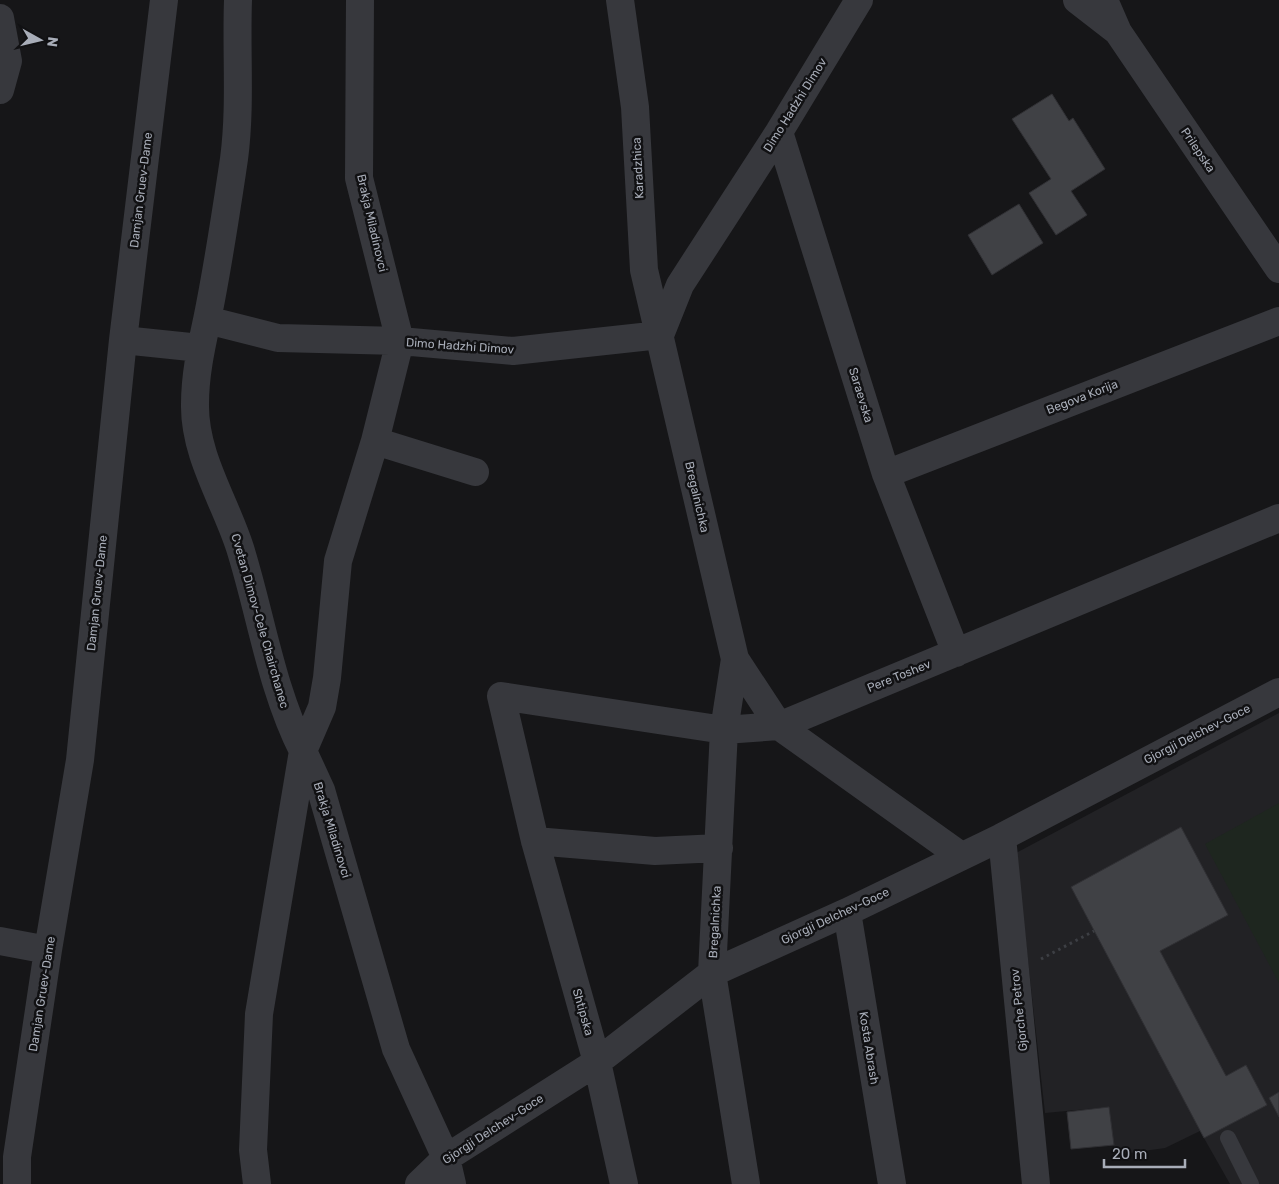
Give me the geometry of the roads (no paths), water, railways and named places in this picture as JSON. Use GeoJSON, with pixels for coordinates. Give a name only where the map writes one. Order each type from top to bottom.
{"type":"FeatureCollection","features":[{"type":"Feature","properties":{"kind":"street","name":"Damjan Gruev-Dame"},"geometry":{"type":"LineString","coordinates":[[16,1184],[17,1157],[48,950],[80,760],[123,340],[164,0]]}},
{"type":"Feature","properties":{"kind":"street","name":"Cvetan Dimov-Cele Chairchanec"},"geometry":{"type":"LineString","coordinates":[[238,0],[239,86],[234,157],[207,320],[200,348],[195,406],[204,459],[233,526],[253,589],[288,721],[303,751]]}},
{"type":"Feature","properties":{"kind":"street","name":"Brakja Miladinovci"},"geometry":{"type":"LineString","coordinates":[[360,0],[359,178],[400,341],[375,441],[338,560],[327,678],[322,707],[303,751],[321,790],[396,1049],[446,1158],[452,1184]]}},
{"type":"Feature","properties":{"kind":"street","name":"Karadzhica"},"geometry":{"type":"LineString","coordinates":[[620,0],[635,107],[644,270],[660,335]]}},
{"type":"Feature","properties":{"kind":"street","name":"Dimo Hadzhi Dimov"},"geometry":{"type":"LineString","coordinates":[[207,320],[278,338],[400,341],[513,351],[660,335],[680,285],[779,132],[859,0]]}},
{"type":"Feature","properties":{"kind":"street","name":"Prilepska"},"geometry":{"type":"LineString","coordinates":[[1077,0],[1118,32]]}},
{"type":"Feature","properties":{"kind":"street","name":"Prilepska"},"geometry":{"type":"LineString","coordinates":[[1104,0],[1118,32],[1279,269]]}},
{"type":"Feature","properties":{"kind":"street"},"geometry":{"type":"LineString","coordinates":[[0,18],[8,61],[0,90]]}},
{"type":"Feature","properties":{"kind":"street","name":"Saraevska"},"geometry":{"type":"LineString","coordinates":[[779,132],[886,474],[956,653]]}},
{"type":"Feature","properties":{"kind":"street"},"geometry":{"type":"LineString","coordinates":[[644,270],[680,285]]}},
{"type":"Feature","properties":{"kind":"street","name":"Begova Korija"},"geometry":{"type":"LineString","coordinates":[[886,474],[1279,321]]}},
{"type":"Feature","properties":{"kind":"street","name":"Bregalnichka"},"geometry":{"type":"LineString","coordinates":[[660,335],[735,658],[779,726],[961,856]]}},
{"type":"Feature","properties":{"kind":"street"},"geometry":{"type":"LineString","coordinates":[[123,340],[200,348]]}},
{"type":"Feature","properties":{"kind":"street"},"geometry":{"type":"LineString","coordinates":[[375,441],[475,472]]}},
{"type":"Feature","properties":{"kind":"street","name":"Pere Toshev"},"geometry":{"type":"LineString","coordinates":[[501,696],[724,730],[779,726],[1279,518]]}},
{"type":"Feature","properties":{"kind":"street","name":"Bregalnichka"},"geometry":{"type":"LineString","coordinates":[[735,658],[724,730],[712,973],[746,1184]]}},
{"type":"Feature","properties":{"kind":"street","name":"Gjorgji Delchev-Goce"},"geometry":{"type":"LineString","coordinates":[[419,1184],[446,1158],[597,1062],[712,973],[847,912],[1196,745],[1279,692]]}},
{"type":"Feature","properties":{"kind":"street","name":"Shtipska"},"geometry":{"type":"LineString","coordinates":[[501,696],[535,841],[597,1062],[624,1184]]}},
{"type":"Feature","properties":{"kind":"street"},"geometry":{"type":"LineString","coordinates":[[257,1184],[253,1150],[259,1014],[303,751]]}},
{"type":"Feature","properties":{"kind":"street","name":"Gjorche Petrov"},"geometry":{"type":"LineString","coordinates":[[1002,837],[1036,1184]]}},
{"type":"Feature","properties":{"kind":"street"},"geometry":{"type":"LineString","coordinates":[[535,841],[655,852],[718,848]]}},
{"type":"Feature","properties":{"kind":"street","name":"Kosta Abrash"},"geometry":{"type":"LineString","coordinates":[[847,912],[892,1184]]}},
{"type":"Feature","properties":{"kind":"street"},"geometry":{"type":"LineString","coordinates":[[0,941],[48,950]]}},
{"type":"Feature","properties":{"kind":"lane"},"geometry":{"type":"LineString","coordinates":[[1228,1138],[1251,1184]]}}]}
